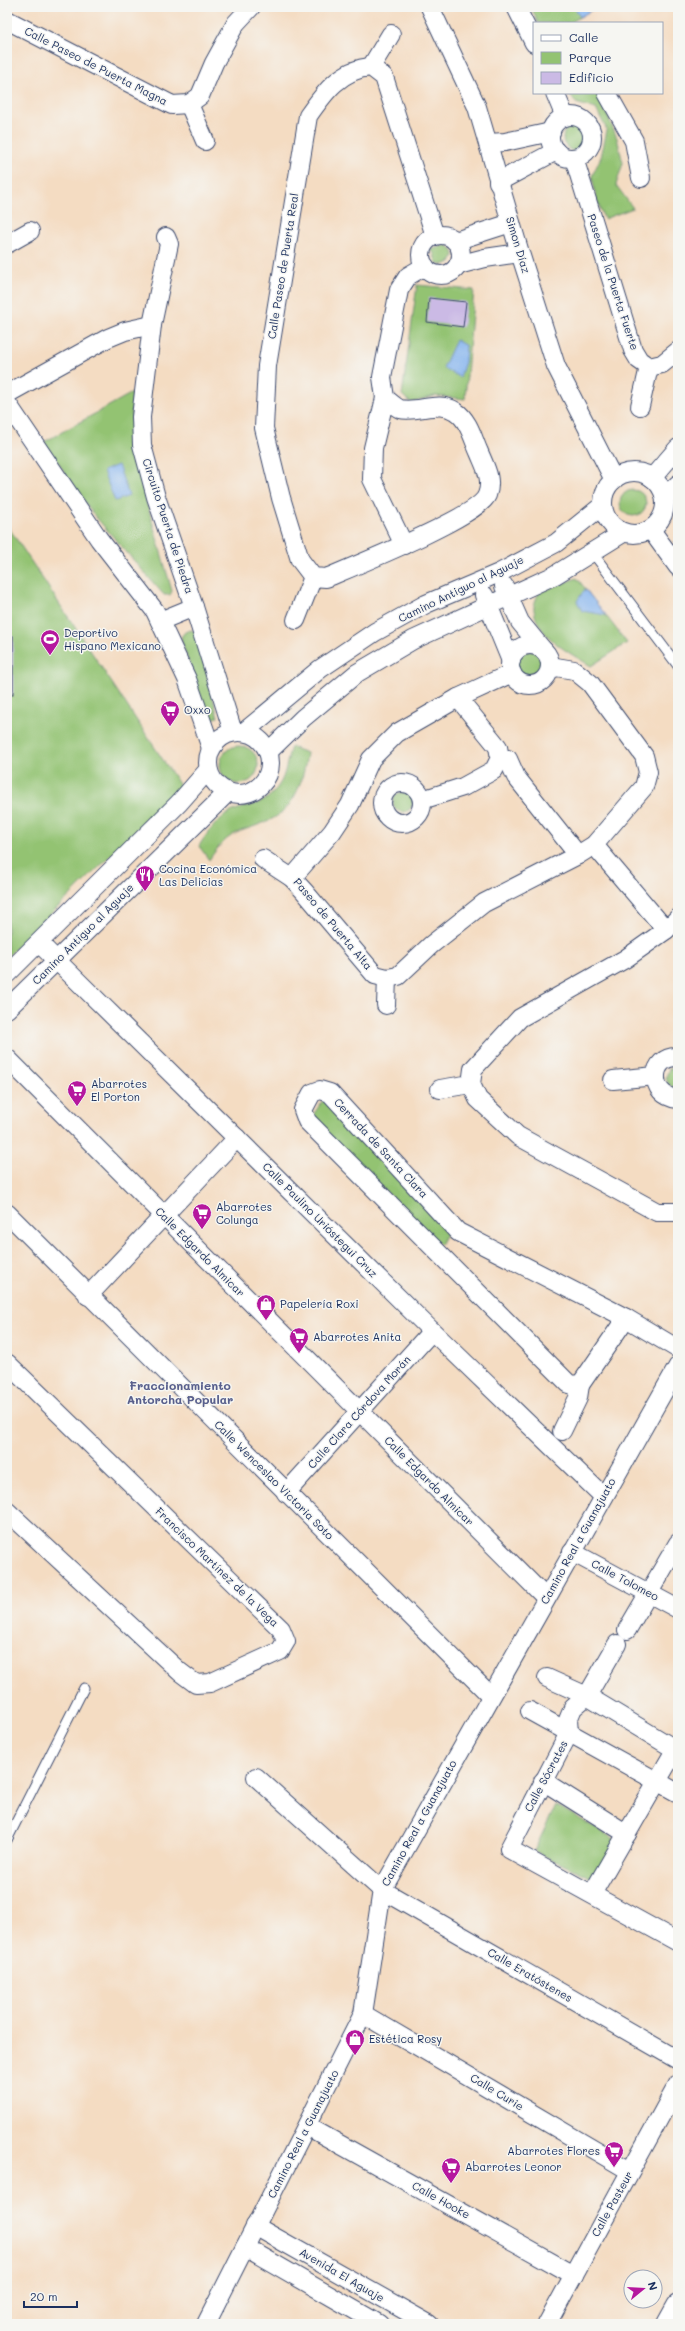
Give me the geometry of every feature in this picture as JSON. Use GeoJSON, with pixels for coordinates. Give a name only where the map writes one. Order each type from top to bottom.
{"type":"FeatureCollection","features":[{"type":"Feature","properties":{"kind":"street"},"geometry":{"type":"LineString","coordinates":[[205,141],[189,104],[200,96],[214,63],[236,23],[251,7]]}},
{"type":"Feature","properties":{"kind":"street","name":"Simon Díaz"},"geometry":{"type":"LineString","coordinates":[[430,7],[477,107],[498,182],[556,366],[614,480]]}},
{"type":"Feature","properties":{"kind":"street"},"geometry":{"type":"LineString","coordinates":[[516,7],[533,41]]}},
{"type":"Feature","properties":{"kind":"street","name":"Calle Paseo de Puerta Magna"},"geometry":{"type":"LineString","coordinates":[[7,20],[172,105],[189,104]]}},
{"type":"Feature","properties":{"kind":"street"},"geometry":{"type":"LineString","coordinates":[[391,34],[371,67],[384,77],[435,236]]}},
{"type":"Feature","properties":{"kind":"street","name":"Calle Paseo de Puerta Real"},"geometry":{"type":"LineString","coordinates":[[313,577],[300,560],[281,498],[264,428],[267,366],[308,116],[330,86],[358,68],[371,67]]}},
{"type":"Feature","properties":{"kind":"street"},"geometry":{"type":"LineString","coordinates":[[555,94],[565,117]]}},
{"type":"Feature","properties":{"kind":"street"},"geometry":{"type":"LineString","coordinates":[[608,94],[634,141],[641,178]]}},
{"type":"Feature","properties":{"kind":"street"},"geometry":{"type":"LineString","coordinates":[[572,116],[584,121],[591,132],[590,146],[580,156],[574,158],[567,158],[556,151],[552,146],[551,132],[553,125],[565,117],[572,116]]}},
{"type":"Feature","properties":{"kind":"street"},"geometry":{"type":"LineString","coordinates":[[488,143],[505,142],[551,132]]}},
{"type":"Feature","properties":{"kind":"street"},"geometry":{"type":"LineString","coordinates":[[498,182],[556,151]]}},
{"type":"Feature","properties":{"kind":"street","name":"Paseo de la Puerta Fuerte"},"geometry":{"type":"LineString","coordinates":[[574,158],[633,350],[639,360],[649,367]]}},
{"type":"Feature","properties":{"kind":"street"},"geometry":{"type":"LineString","coordinates":[[455,241],[511,223]]}},
{"type":"Feature","properties":{"kind":"street"},"geometry":{"type":"LineString","coordinates":[[7,244],[30,231]]}},
{"type":"Feature","properties":{"kind":"street"},"geometry":{"type":"LineString","coordinates":[[446,235],[455,241],[460,248],[461,257],[458,265],[450,273],[434,273],[425,266],[422,259],[424,245],[435,236],[446,235]]}},
{"type":"Feature","properties":{"kind":"street","name":"Circuito Puerta de Piedra"},"geometry":{"type":"LineString","coordinates":[[166,237],[169,244],[152,325],[141,417],[142,445],[156,497],[238,732]]}},
{"type":"Feature","properties":{"kind":"street"},"geometry":{"type":"LineString","coordinates":[[458,265],[485,258],[520,253]]}},
{"type":"Feature","properties":{"kind":"street"},"geometry":{"type":"LineString","coordinates":[[404,545],[372,479],[373,448],[385,398],[382,377],[399,290],[408,276],[425,266]]}},
{"type":"Feature","properties":{"kind":"street"},"geometry":{"type":"LineString","coordinates":[[7,394],[108,338],[125,331],[152,325]]}},
{"type":"Feature","properties":{"kind":"street"},"geometry":{"type":"LineString","coordinates":[[640,406],[649,367],[662,364],[678,351]]}},
{"type":"Feature","properties":{"kind":"street"},"geometry":{"type":"LineString","coordinates":[[296,620],[313,577],[326,578],[404,545],[472,510],[487,497],[490,478],[466,422],[456,411],[445,405],[422,410],[398,409],[385,398]]}},
{"type":"Feature","properties":{"kind":"street"},"geometry":{"type":"LineString","coordinates":[[7,403],[99,540],[155,612],[187,679],[211,748]]}},
{"type":"Feature","properties":{"kind":"street"},"geometry":{"type":"LineString","coordinates":[[652,478],[678,448]]}},
{"type":"Feature","properties":{"kind":"street"},"geometry":{"type":"LineString","coordinates":[[632,472],[643,473],[652,478],[658,483],[665,498],[664,512],[657,525],[651,530],[638,535],[623,533],[609,522],[603,506],[606,491],[614,480],[632,472]]}},
{"type":"Feature","properties":{"kind":"street"},"geometry":{"type":"LineString","coordinates":[[665,498],[678,484]]}},
{"type":"Feature","properties":{"kind":"street","name":"Camino Antiguo al Aguaje"},"geometry":{"type":"LineString","coordinates":[[238,732],[320,669],[375,632],[426,604],[499,573],[556,543],[603,506]]}},
{"type":"Feature","properties":{"kind":"street"},"geometry":{"type":"LineString","coordinates":[[651,530],[678,567]]}},
{"type":"Feature","properties":{"kind":"street"},"geometry":{"type":"LineString","coordinates":[[268,752],[303,718],[357,673],[413,640],[489,606],[555,574],[623,533]]}},
{"type":"Feature","properties":{"kind":"street"},"geometry":{"type":"LineString","coordinates":[[479,582],[511,667],[519,682],[525,684],[536,684],[546,677],[547,658],[520,622],[499,573]]}},
{"type":"Feature","properties":{"kind":"street","name":"Circuito Puerta de Piedra"},"geometry":{"type":"LineString","coordinates":[[160,621],[194,607]]}},
{"type":"Feature","properties":{"kind":"street"},"geometry":{"type":"LineString","coordinates":[[386,1005],[387,978],[398,976],[431,945],[484,903],[578,855],[594,845],[644,787],[648,772],[644,756],[590,683],[574,670],[547,658],[538,647],[527,645],[516,650],[511,667]]}},
{"type":"Feature","properties":{"kind":"street","name":"Paseo de Puerta Alta"},"geometry":{"type":"LineString","coordinates":[[387,978],[375,975],[292,878],[332,832],[350,805],[371,759],[397,732],[511,667]]}},
{"type":"Feature","properties":{"kind":"street"},"geometry":{"type":"LineString","coordinates":[[458,698],[509,759],[516,777],[578,855]]}},
{"type":"Feature","properties":{"kind":"street"},"geometry":{"type":"LineString","coordinates":[[238,732],[254,736],[262,743],[268,752],[270,762],[269,772],[257,789],[242,794],[227,793],[212,779],[208,770],[208,755],[211,748],[217,741],[238,732]]}},
{"type":"Feature","properties":{"kind":"street"},"geometry":{"type":"LineString","coordinates":[[422,800],[463,787],[494,770],[509,759]]}},
{"type":"Feature","properties":{"kind":"street"},"geometry":{"type":"LineString","coordinates":[[7,974],[179,803],[208,770]]}},
{"type":"Feature","properties":{"kind":"street","name":"Camino Antiguo al Aguaje"},"geometry":{"type":"LineString","coordinates":[[7,1009],[227,793]]}},
{"type":"Feature","properties":{"kind":"street"},"geometry":{"type":"LineString","coordinates":[[594,845],[672,924],[625,959],[520,1018],[473,1069],[471,1084],[478,1099],[518,1136],[657,1212],[678,1212]]}},
{"type":"Feature","properties":{"kind":"street"},"geometry":{"type":"LineString","coordinates":[[263,859],[292,878]]}},
{"type":"Feature","properties":{"kind":"street","name":"Calle Paulino Urióstegui Cruz"},"geometry":{"type":"LineString","coordinates":[[39,943],[432,1331],[603,1496]]}},
{"type":"Feature","properties":{"kind":"street"},"geometry":{"type":"LineString","coordinates":[[678,1057],[667,1059],[662,1063],[656,1076],[660,1090],[671,1098],[678,1099]]}},
{"type":"Feature","properties":{"kind":"street","name":"Calle Edgardo Almicar"},"geometry":{"type":"LineString","coordinates":[[7,1058],[164,1217],[546,1598]]}},
{"type":"Feature","properties":{"kind":"street"},"geometry":{"type":"LineString","coordinates":[[613,1080],[656,1076]]}},
{"type":"Feature","properties":{"kind":"street"},"geometry":{"type":"LineString","coordinates":[[440,1089],[471,1084]]}},
{"type":"Feature","properties":{"kind":"street","name":"Cerrada de Santa Clara"},"geometry":{"type":"LineString","coordinates":[[580,1386],[569,1384],[307,1121],[303,1110],[312,1094],[320,1090],[330,1093],[458,1232],[626,1318],[678,1350]]}},
{"type":"Feature","properties":{"kind":"street"},"geometry":{"type":"LineString","coordinates":[[88,1296],[237,1138]]}},
{"type":"Feature","properties":{"kind":"street","name":"Calle Wenceslao Victoria Soto"},"geometry":{"type":"LineString","coordinates":[[7,1213],[88,1296],[490,1695]]}},
{"type":"Feature","properties":{"kind":"street"},"geometry":{"type":"LineString","coordinates":[[440,1253],[458,1232]]}},
{"type":"Feature","properties":{"kind":"street"},"geometry":{"type":"LineString","coordinates":[[562,1431],[578,1398],[580,1386],[626,1318]]}},
{"type":"Feature","properties":{"kind":"street","name":"Calle Clara Córdova Morán"},"geometry":{"type":"LineString","coordinates":[[286,1493],[432,1331]]}},
{"type":"Feature","properties":{"kind":"street","name":"Francisco Martínez de la Vega"},"geometry":{"type":"LineString","coordinates":[[7,1363],[281,1629],[286,1640],[280,1651],[210,1683],[196,1684],[180,1672],[7,1510]]}},
{"type":"Feature","properties":{"kind":"street","name":"Camino Real a Guanajuato"},"geometry":{"type":"LineString","coordinates":[[206,2324],[364,2014],[382,1890],[490,1695],[678,1366]]}},
{"type":"Feature","properties":{"kind":"street","name":"Calle Sócrates"},"geometry":{"type":"LineString","coordinates":[[592,1894],[509,1849],[543,1781],[570,1733],[568,1720],[573,1708],[587,1696],[678,1543]]}},
{"type":"Feature","properties":{"kind":"street","name":"Calle Tolomeo"},"geometry":{"type":"LineString","coordinates":[[572,1552],[649,1592],[678,1609]]}},
{"type":"Feature","properties":{"kind":"street"},"geometry":{"type":"LineString","coordinates":[[547,1678],[587,1696],[677,1749],[592,1894],[677,1938]]}},
{"type":"Feature","properties":{"kind":"street"},"geometry":{"type":"LineString","coordinates":[[530,1711],[678,1793]]}},
{"type":"Feature","properties":{"kind":"street","name":"Calle Eratóstenes"},"geometry":{"type":"LineString","coordinates":[[256,1777],[382,1890],[678,2060]]}},
{"type":"Feature","properties":{"kind":"street"},"geometry":{"type":"LineString","coordinates":[[543,1781],[627,1834]]}},
{"type":"Feature","properties":{"kind":"street","name":"Calle Curie"},"geometry":{"type":"LineString","coordinates":[[364,2014],[630,2171]]}},
{"type":"Feature","properties":{"kind":"street","name":"Calle Pasteur"},"geometry":{"type":"LineString","coordinates":[[547,2324],[678,2084]]}},
{"type":"Feature","properties":{"kind":"street","name":"Calle Hooke"},"geometry":{"type":"LineString","coordinates":[[307,2126],[574,2275]]}},
{"type":"Feature","properties":{"kind":"street","name":"Avenida El Aguaje"},"geometry":{"type":"LineString","coordinates":[[256,2226],[430,2324]]}},
{"type":"Feature","properties":{"kind":"street"},"geometry":{"type":"LineString","coordinates":[[245,2247],[379,2324]]}},
{"type":"Feature","properties":{"kind":"street"},"geometry":{"type":"LineString","coordinates":[[668,2324],[678,2306]]}},
{"type":"Feature","properties":{"kind":"lane"},"geometry":{"type":"LineString","coordinates":[[592,552],[678,666]]}},
{"type":"Feature","properties":{"kind":"lane"},"geometry":{"type":"LineString","coordinates":[[7,1840],[84,1688]]}},
{"type":"Feature","properties":{"kind":"green space"},"geometry":{"type":"Polygon","coordinates":[[[531,7],[596,7],[572,22],[538,22],[531,7]]]}},
{"type":"Feature","properties":{"kind":"green space"},"geometry":{"type":"Polygon","coordinates":[[[570,94],[598,94],[617,138],[623,163],[616,185],[633,208],[604,219],[596,198],[592,176],[601,157],[607,130],[596,109],[576,103],[570,94]]]}},
{"type":"Feature","properties":{"kind":"green space"},"geometry":{"type":"Polygon","coordinates":[[[576,125],[585,129],[589,138],[585,147],[576,151],[567,147],[563,138],[567,129],[576,125]]]}},
{"type":"Feature","properties":{"kind":"green space"},"geometry":{"type":"Polygon","coordinates":[[[446,245],[452,249],[454,255],[451,262],[442,265],[436,262],[434,253],[430,250],[446,245]]]}},
{"type":"Feature","properties":{"kind":"green space"},"geometry":{"type":"Polygon","coordinates":[[[417,285],[474,290],[465,399],[435,396],[411,403],[402,395],[417,285]]]}},
{"type":"Feature","properties":{"kind":"green space"},"geometry":{"type":"Polygon","coordinates":[[[132,393],[132,429],[141,482],[172,591],[170,595],[164,595],[93,514],[44,442],[132,393]]]}},
{"type":"Feature","properties":{"kind":"green space"},"geometry":{"type":"Polygon","coordinates":[[[633,490],[642,494],[646,503],[642,512],[633,516],[624,512],[620,503],[624,494],[633,490]]]}},
{"type":"Feature","properties":{"kind":"green space","name":"Deportivo Hispano Mexicano"},"geometry":{"type":"Polygon","coordinates":[[[7,525],[181,787],[7,957],[7,525]]]}},
{"type":"Feature","properties":{"kind":"green space"},"geometry":{"type":"Polygon","coordinates":[[[577,578],[627,643],[591,666],[565,650],[548,636],[536,620],[534,610],[539,592],[577,578]]]}},
{"type":"Feature","properties":{"kind":"green space"},"geometry":{"type":"Polygon","coordinates":[[[191,630],[196,632],[218,717],[209,720],[181,637],[185,632],[191,630]]]}},
{"type":"Feature","properties":{"kind":"green space"},"geometry":{"type":"Polygon","coordinates":[[[530,651],[540,655],[544,665],[540,675],[530,679],[520,675],[516,665],[520,655],[530,651]]]}},
{"type":"Feature","properties":{"kind":"green space"},"geometry":{"type":"Polygon","coordinates":[[[235,746],[243,746],[253,751],[257,758],[257,772],[253,779],[243,784],[235,784],[225,779],[223,776],[220,769],[220,761],[225,751],[228,749],[235,746]]]}},
{"type":"Feature","properties":{"kind":"green space"},"geometry":{"type":"Polygon","coordinates":[[[291,747],[307,753],[304,772],[293,799],[280,814],[272,819],[230,836],[217,849],[209,860],[199,846],[205,836],[218,821],[228,813],[263,801],[274,792],[283,776],[291,747]]]}},
{"type":"Feature","properties":{"kind":"green space"},"geometry":{"type":"Polygon","coordinates":[[[399,792],[407,792],[413,798],[413,806],[407,812],[399,812],[393,806],[393,798],[399,792]]]}},
{"type":"Feature","properties":{"kind":"green space"},"geometry":{"type":"Polygon","coordinates":[[[678,1066],[678,1090],[668,1084],[666,1077],[669,1069],[678,1066]]]}},
{"type":"Feature","properties":{"kind":"green space"},"geometry":{"type":"Polygon","coordinates":[[[325,1097],[447,1232],[440,1245],[311,1118],[325,1097]]]}},
{"type":"Feature","properties":{"kind":"green space"},"geometry":{"type":"Polygon","coordinates":[[[556,1805],[618,1841],[598,1881],[534,1851],[556,1805]]]}},
{"type":"Feature","properties":{"kind":"water"},"geometry":{"type":"Polygon","coordinates":[[[574,7],[597,7],[580,17],[574,7]]]}},
{"type":"Feature","properties":{"kind":"water"},"geometry":{"type":"Polygon","coordinates":[[[456,340],[466,346],[465,362],[460,377],[443,368],[456,340]]]}},
{"type":"Feature","properties":{"kind":"water"},"geometry":{"type":"Polygon","coordinates":[[[118,465],[129,496],[115,501],[103,471],[118,465]]]}},
{"type":"Feature","properties":{"kind":"water"},"geometry":{"type":"Polygon","coordinates":[[[585,589],[606,615],[582,611],[577,601],[585,589]]]}},
{"type":"Feature","properties":{"kind":"building"},"geometry":{"type":"Polygon","coordinates":[[[429,298],[466,302],[463,327],[427,322],[429,298]]]}},
{"type":"Feature","properties":{"kind":"building"},"geometry":{"type":"Polygon","coordinates":[[[7,636],[13,636],[13,695],[7,695],[7,636]]]}},
{"type":"Feature","properties":{"kind":"place","name":"Deportivo Hispano Mexicano"},"geometry":{"type":"Point","coordinates":[50,656]}},
{"type":"Feature","properties":{"kind":"place","name":"Oxxo"},"geometry":{"type":"Point","coordinates":[170,727]}},
{"type":"Feature","properties":{"kind":"place","name":"Cocina Económica Las Delicias"},"geometry":{"type":"Point","coordinates":[145,892]}},
{"type":"Feature","properties":{"kind":"place","name":"Abarrotes El Porton"},"geometry":{"type":"Point","coordinates":[77,1107]}},
{"type":"Feature","properties":{"kind":"place","name":"Abarrotes Colunga"},"geometry":{"type":"Point","coordinates":[202,1230]}},
{"type":"Feature","properties":{"kind":"place","name":"Papelería Roxi"},"geometry":{"type":"Point","coordinates":[266,1321]}},
{"type":"Feature","properties":{"kind":"place","name":"Abarrotes Anita"},"geometry":{"type":"Point","coordinates":[299,1354]}},
{"type":"Feature","properties":{"kind":"place","name":"Estética Rosy"},"geometry":{"type":"Point","coordinates":[355,2056]}},
{"type":"Feature","properties":{"kind":"place","name":"Abarrotes Flores"},"geometry":{"type":"Point","coordinates":[614,2168]}},
{"type":"Feature","properties":{"kind":"place","name":"Abarrotes Leonor"},"geometry":{"type":"Point","coordinates":[451,2184]}},
{"type":"Feature","properties":{"kind":"district","name":"Fraccionamiento Antorcha Popular"},"geometry":{"type":"Point","coordinates":[180,1393]}}]}
